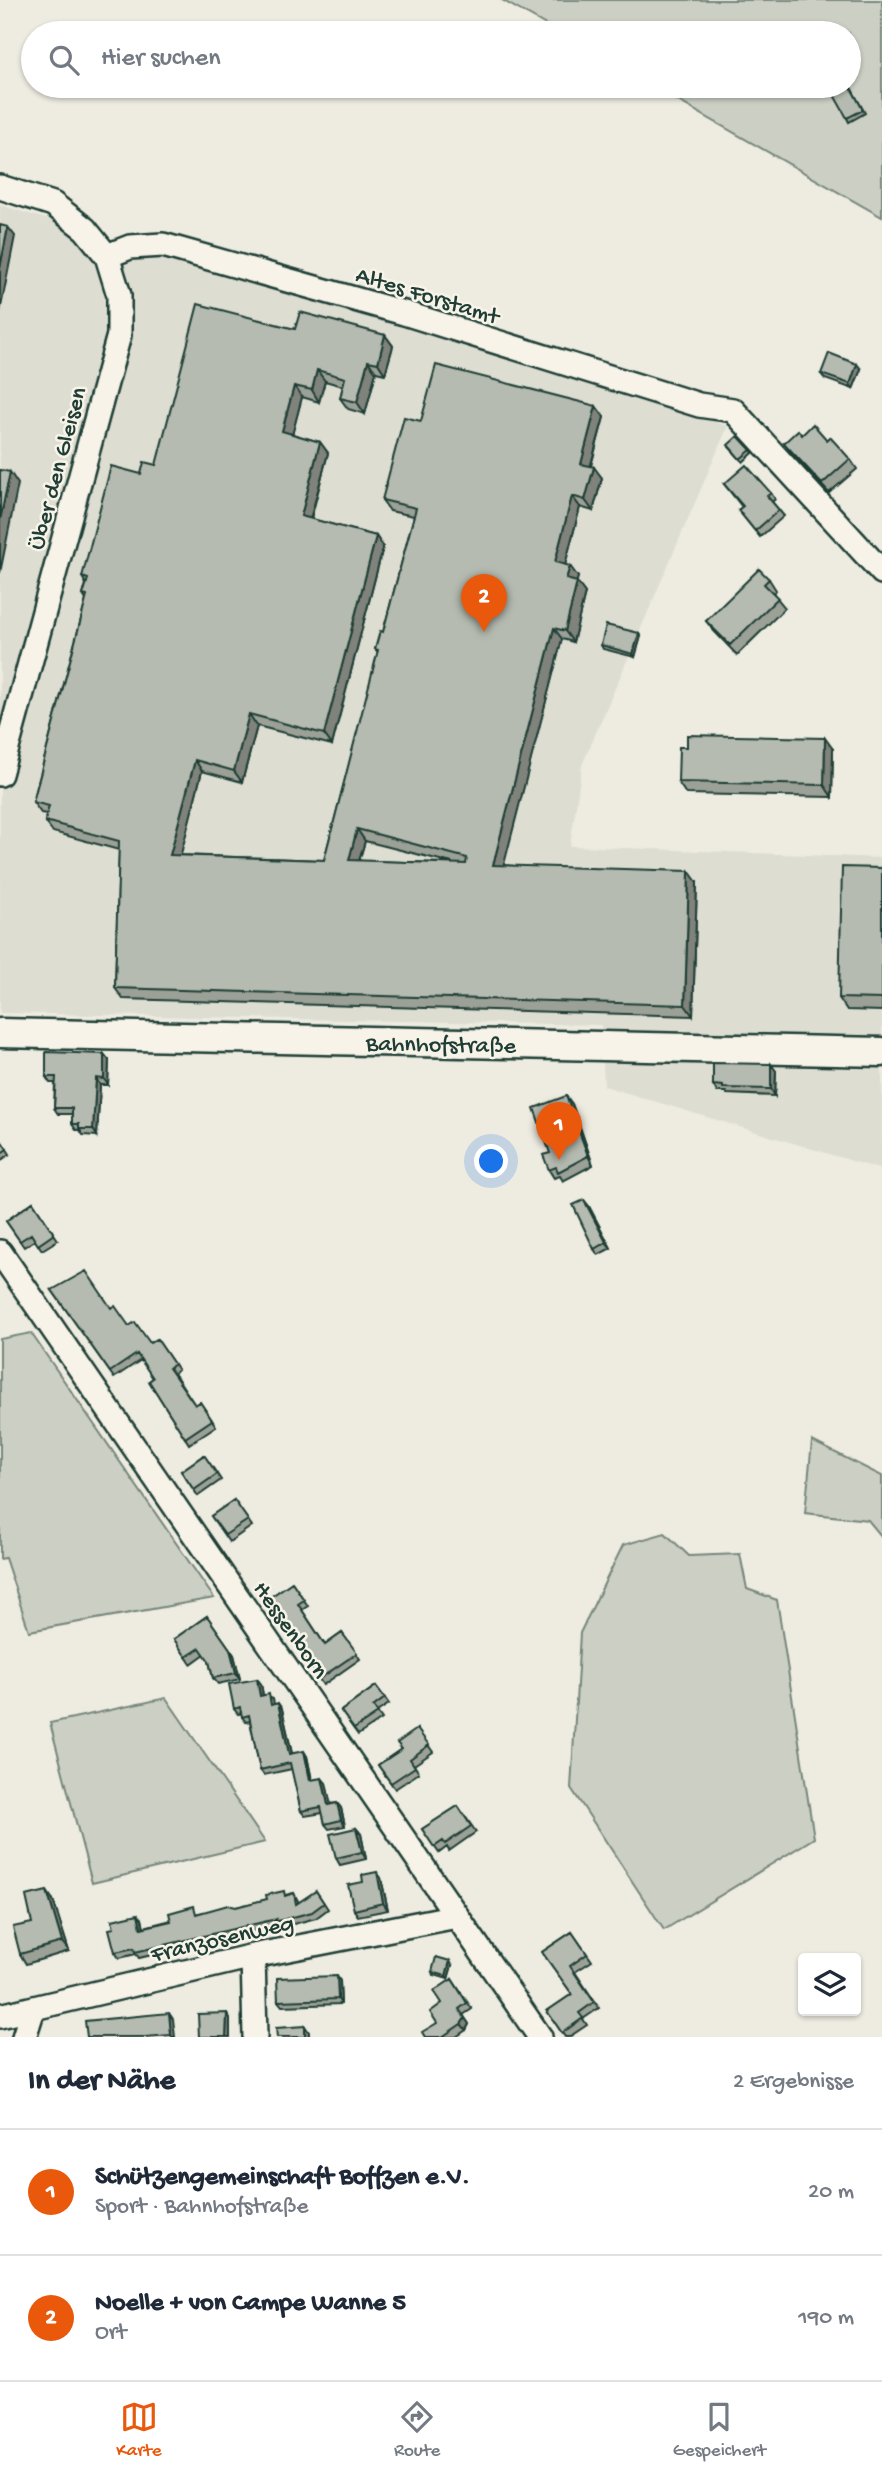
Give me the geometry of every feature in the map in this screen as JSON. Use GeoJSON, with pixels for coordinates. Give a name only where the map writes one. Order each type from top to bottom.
{"type":"FeatureCollection","features":[{"type":"Feature","properties":{"kind":"main road","name":"Bahnhofstraße"},"geometry":{"type":"LineString","coordinates":[[0,1033],[882,1052]]}},
{"type":"Feature","properties":{"kind":"street"},"geometry":{"type":"LineString","coordinates":[[0,187],[52,204],[85,229],[107,256]]}},
{"type":"Feature","properties":{"kind":"street","name":"Altes Forstamt"},"geometry":{"type":"LineString","coordinates":[[107,256],[130,247],[163,245],[420,318],[699,405],[733,410],[882,572]]}},
{"type":"Feature","properties":{"kind":"street","name":"Über den Gleisen"},"geometry":{"type":"LineString","coordinates":[[0,774],[119,335],[119,295],[107,256]]}},
{"type":"Feature","properties":{"kind":"street","name":"Hessenborn"},"geometry":{"type":"LineString","coordinates":[[0,1252],[540,2037]]}},
{"type":"Feature","properties":{"kind":"street","name":"Franzosenweg"},"geometry":{"type":"LineString","coordinates":[[0,2015],[253,1956],[457,1916]]}},
{"type":"Feature","properties":{"kind":"street"},"geometry":{"type":"LineString","coordinates":[[253,1956],[254,2037]]}},
{"type":"Feature","properties":{"kind":"street"},"geometry":{"type":"LineString","coordinates":[[24,2037],[33,2009]]}},
{"type":"Feature","properties":{"kind":"shaded area"},"geometry":{"type":"Polygon","coordinates":[[[502,0],[882,0],[882,217],[673,98],[861,98],[861,21],[539,21],[502,0]]]}},
{"type":"Feature","properties":{"kind":"shaded area"},"geometry":{"type":"Polygon","coordinates":[[[0,205],[728,426],[582,765],[570,846],[882,858],[882,1170],[604,1086],[601,1025],[0,1013],[0,205]]]}},
{"type":"Feature","properties":{"kind":"shaded area"},"geometry":{"type":"Polygon","coordinates":[[[31,1333],[214,1598],[29,1631],[5,1558],[0,1559],[0,1339],[31,1333]]]}},
{"type":"Feature","properties":{"kind":"shaded area"},"geometry":{"type":"Polygon","coordinates":[[[812,1441],[882,1476],[882,1537],[868,1520],[805,1513],[812,1441]]]}},
{"type":"Feature","properties":{"kind":"shaded area"},"geometry":{"type":"Polygon","coordinates":[[[665,1533],[689,1556],[740,1554],[747,1589],[777,1600],[814,1838],[664,1930],[571,1788],[580,1633],[623,1545],[665,1533]]]}},
{"type":"Feature","properties":{"kind":"shaded area"},"geometry":{"type":"Polygon","coordinates":[[[166,1698],[265,1842],[92,1883],[50,1723],[166,1698]]]}},
{"type":"Feature","properties":{"kind":"building"},"geometry":{"type":"Polygon","coordinates":[[[836,98],[856,98],[863,110],[847,118],[836,98]]]}},
{"type":"Feature","properties":{"kind":"building"},"geometry":{"type":"Polygon","coordinates":[[[0,225],[8,227],[0,268],[0,225]]]}},
{"type":"Feature","properties":{"kind":"building"},"geometry":{"type":"Polygon","coordinates":[[[198,304],[295,329],[300,312],[385,335],[378,363],[368,361],[357,402],[340,398],[345,378],[317,370],[312,390],[294,386],[282,431],[320,442],[301,516],[376,536],[324,734],[249,714],[234,771],[195,760],[170,855],[324,860],[378,650],[375,649],[380,631],[383,632],[416,508],[382,500],[404,417],[421,421],[436,365],[596,406],[581,464],[594,467],[585,500],[572,496],[555,562],[570,566],[566,579],[577,582],[565,631],[554,628],[493,865],[689,871],[685,1005],[115,988],[119,841],[45,821],[49,806],[33,802],[87,596],[83,595],[88,579],[82,577],[111,466],[141,474],[144,462],[156,465],[198,304]],[[357,829],[349,860],[466,864],[467,858],[357,829]]]}},
{"type":"Feature","properties":{"kind":"building"},"geometry":{"type":"Polygon","coordinates":[[[829,353],[857,364],[850,384],[821,374],[829,353]]]}},
{"type":"Feature","properties":{"kind":"building"},"geometry":{"type":"Polygon","coordinates":[[[813,424],[827,440],[830,437],[850,459],[822,484],[784,443],[798,430],[802,435],[813,424]]]}},
{"type":"Feature","properties":{"kind":"building"},"geometry":{"type":"Polygon","coordinates":[[[738,436],[751,450],[740,459],[728,445],[738,436]]]}},
{"type":"Feature","properties":{"kind":"building"},"geometry":{"type":"Polygon","coordinates":[[[746,465],[771,493],[767,496],[779,510],[755,531],[738,510],[743,506],[724,484],[746,465]]]}},
{"type":"Feature","properties":{"kind":"building"},"geometry":{"type":"Polygon","coordinates":[[[0,470],[10,472],[0,520],[0,470]]]}},
{"type":"Feature","properties":{"kind":"building"},"geometry":{"type":"Polygon","coordinates":[[[759,569],[769,579],[764,584],[778,598],[730,645],[706,621],[759,569]]]}},
{"type":"Feature","properties":{"kind":"building"},"geometry":{"type":"Polygon","coordinates":[[[606,625],[639,633],[633,654],[601,645],[606,625]]]}},
{"type":"Feature","properties":{"kind":"building"},"geometry":{"type":"Polygon","coordinates":[[[687,735],[825,738],[824,785],[678,782],[679,747],[687,747],[687,735]]]}},
{"type":"Feature","properties":{"kind":"building"},"geometry":{"type":"Polygon","coordinates":[[[842,867],[882,868],[882,999],[839,998],[842,867]]]}},
{"type":"Feature","properties":{"kind":"building"},"geometry":{"type":"Polygon","coordinates":[[[46,1052],[104,1054],[104,1079],[96,1078],[93,1129],[79,1129],[79,1124],[72,1124],[72,1108],[54,1108],[56,1077],[46,1077],[46,1052]]]}},
{"type":"Feature","properties":{"kind":"building"},"geometry":{"type":"Polygon","coordinates":[[[713,1063],[771,1064],[771,1089],[723,1088],[713,1085],[713,1063]]]}},
{"type":"Feature","properties":{"kind":"building"},"geometry":{"type":"Polygon","coordinates":[[[566,1096],[588,1156],[558,1172],[556,1167],[549,1170],[543,1155],[550,1153],[534,1108],[566,1096]]]}},
{"type":"Feature","properties":{"kind":"building"},"geometry":{"type":"Polygon","coordinates":[[[0,1139],[7,1149],[0,1154],[0,1139]]]}},
{"type":"Feature","properties":{"kind":"building"},"geometry":{"type":"Polygon","coordinates":[[[584,1200],[606,1242],[594,1249],[573,1205],[584,1200]]]}},
{"type":"Feature","properties":{"kind":"building"},"geometry":{"type":"Polygon","coordinates":[[[33,1202],[54,1234],[38,1245],[31,1234],[20,1241],[6,1221],[33,1202]]]}},
{"type":"Feature","properties":{"kind":"building"},"geometry":{"type":"Polygon","coordinates":[[[86,1271],[111,1308],[115,1306],[129,1326],[135,1322],[150,1343],[157,1339],[174,1364],[169,1368],[195,1405],[200,1402],[212,1420],[185,1438],[149,1381],[153,1378],[137,1354],[110,1372],[52,1290],[86,1271]]]}},
{"type":"Feature","properties":{"kind":"building"},"geometry":{"type":"Polygon","coordinates":[[[204,1455],[217,1474],[194,1490],[181,1471],[204,1455]]]}},
{"type":"Feature","properties":{"kind":"building"},"geometry":{"type":"Polygon","coordinates":[[[234,1500],[248,1520],[225,1535],[211,1516],[234,1500]]]}},
{"type":"Feature","properties":{"kind":"building"},"geometry":{"type":"Polygon","coordinates":[[[292,1582],[304,1600],[298,1604],[325,1645],[342,1633],[357,1653],[319,1679],[301,1652],[305,1648],[269,1598],[292,1582]]]}},
{"type":"Feature","properties":{"kind":"building"},"geometry":{"type":"Polygon","coordinates":[[[207,1616],[230,1649],[236,1673],[213,1678],[209,1661],[200,1648],[186,1657],[174,1639],[207,1616]]]}},
{"type":"Feature","properties":{"kind":"building"},"geometry":{"type":"Polygon","coordinates":[[[257,1679],[260,1696],[269,1694],[271,1705],[278,1703],[289,1754],[304,1751],[310,1780],[322,1778],[328,1805],[337,1803],[341,1820],[325,1824],[321,1807],[301,1811],[290,1763],[260,1770],[249,1715],[242,1717],[240,1707],[234,1709],[229,1684],[257,1679]]]}},
{"type":"Feature","properties":{"kind":"building"},"geometry":{"type":"Polygon","coordinates":[[[376,1686],[385,1698],[373,1707],[378,1713],[354,1729],[341,1711],[376,1686]]]}},
{"type":"Feature","properties":{"kind":"building"},"geometry":{"type":"Polygon","coordinates":[[[417,1729],[429,1745],[410,1759],[415,1767],[391,1783],[378,1765],[402,1749],[397,1743],[417,1729]]]}},
{"type":"Feature","properties":{"kind":"building"},"geometry":{"type":"Polygon","coordinates":[[[458,1806],[471,1826],[445,1844],[443,1841],[434,1847],[422,1829],[458,1806]]]}},
{"type":"Feature","properties":{"kind":"building"},"geometry":{"type":"Polygon","coordinates":[[[356,1828],[362,1852],[336,1858],[330,1834],[356,1828]]]}},
{"type":"Feature","properties":{"kind":"building"},"geometry":{"type":"Polygon","coordinates":[[[377,1872],[383,1903],[354,1910],[348,1885],[363,1882],[362,1875],[377,1872]]]}},
{"type":"Feature","properties":{"kind":"building"},"geometry":{"type":"Polygon","coordinates":[[[47,1891],[62,1942],[20,1954],[13,1927],[32,1923],[26,1896],[47,1891]]]}},
{"type":"Feature","properties":{"kind":"building"},"geometry":{"type":"Polygon","coordinates":[[[284,1891],[285,1896],[294,1893],[296,1904],[316,1891],[324,1903],[312,1912],[274,1922],[276,1919],[135,1952],[134,1948],[115,1952],[109,1929],[114,1928],[112,1920],[138,1914],[141,1928],[171,1921],[169,1913],[194,1906],[196,1914],[228,1905],[236,1907],[267,1899],[266,1895],[284,1891]]]}},
{"type":"Feature","properties":{"kind":"building"},"geometry":{"type":"Polygon","coordinates":[[[572,1932],[587,1954],[570,1966],[594,2002],[579,2013],[583,2018],[562,2033],[547,2011],[572,1994],[542,1952],[572,1932]]]}},
{"type":"Feature","properties":{"kind":"building"},"geometry":{"type":"Polygon","coordinates":[[[436,1957],[450,1961],[446,1976],[432,1972],[436,1957]]]}},
{"type":"Feature","properties":{"kind":"building"},"geometry":{"type":"Polygon","coordinates":[[[337,1976],[338,1999],[278,2001],[277,1978],[337,1976]]]}},
{"type":"Feature","properties":{"kind":"building"},"geometry":{"type":"Polygon","coordinates":[[[452,1979],[467,2003],[459,2009],[465,2018],[442,2037],[425,2037],[422,2032],[437,2023],[430,2012],[442,2003],[434,1991],[452,1979]]]}},
{"type":"Feature","properties":{"kind":"building"},"geometry":{"type":"Polygon","coordinates":[[[169,2013],[171,2035],[87,2037],[85,2021],[169,2013]]]}},
{"type":"Feature","properties":{"kind":"building"},"geometry":{"type":"Polygon","coordinates":[[[227,2013],[226,2037],[199,2037],[198,2014],[227,2013]]]}},
{"type":"Feature","properties":{"kind":"building"},"geometry":{"type":"Polygon","coordinates":[[[305,2026],[305,2037],[277,2037],[276,2028],[305,2026]]]}},
{"type":"Feature","properties":{"kind":"place","name":"Noelle + von Campe Wanne 5"},"geometry":{"type":"Point","coordinates":[484,632]}},
{"type":"Feature","properties":{"kind":"place","name":"Schützengemeinschaft Boffzen e.V."},"geometry":{"type":"Point","coordinates":[559,1160]}}]}
